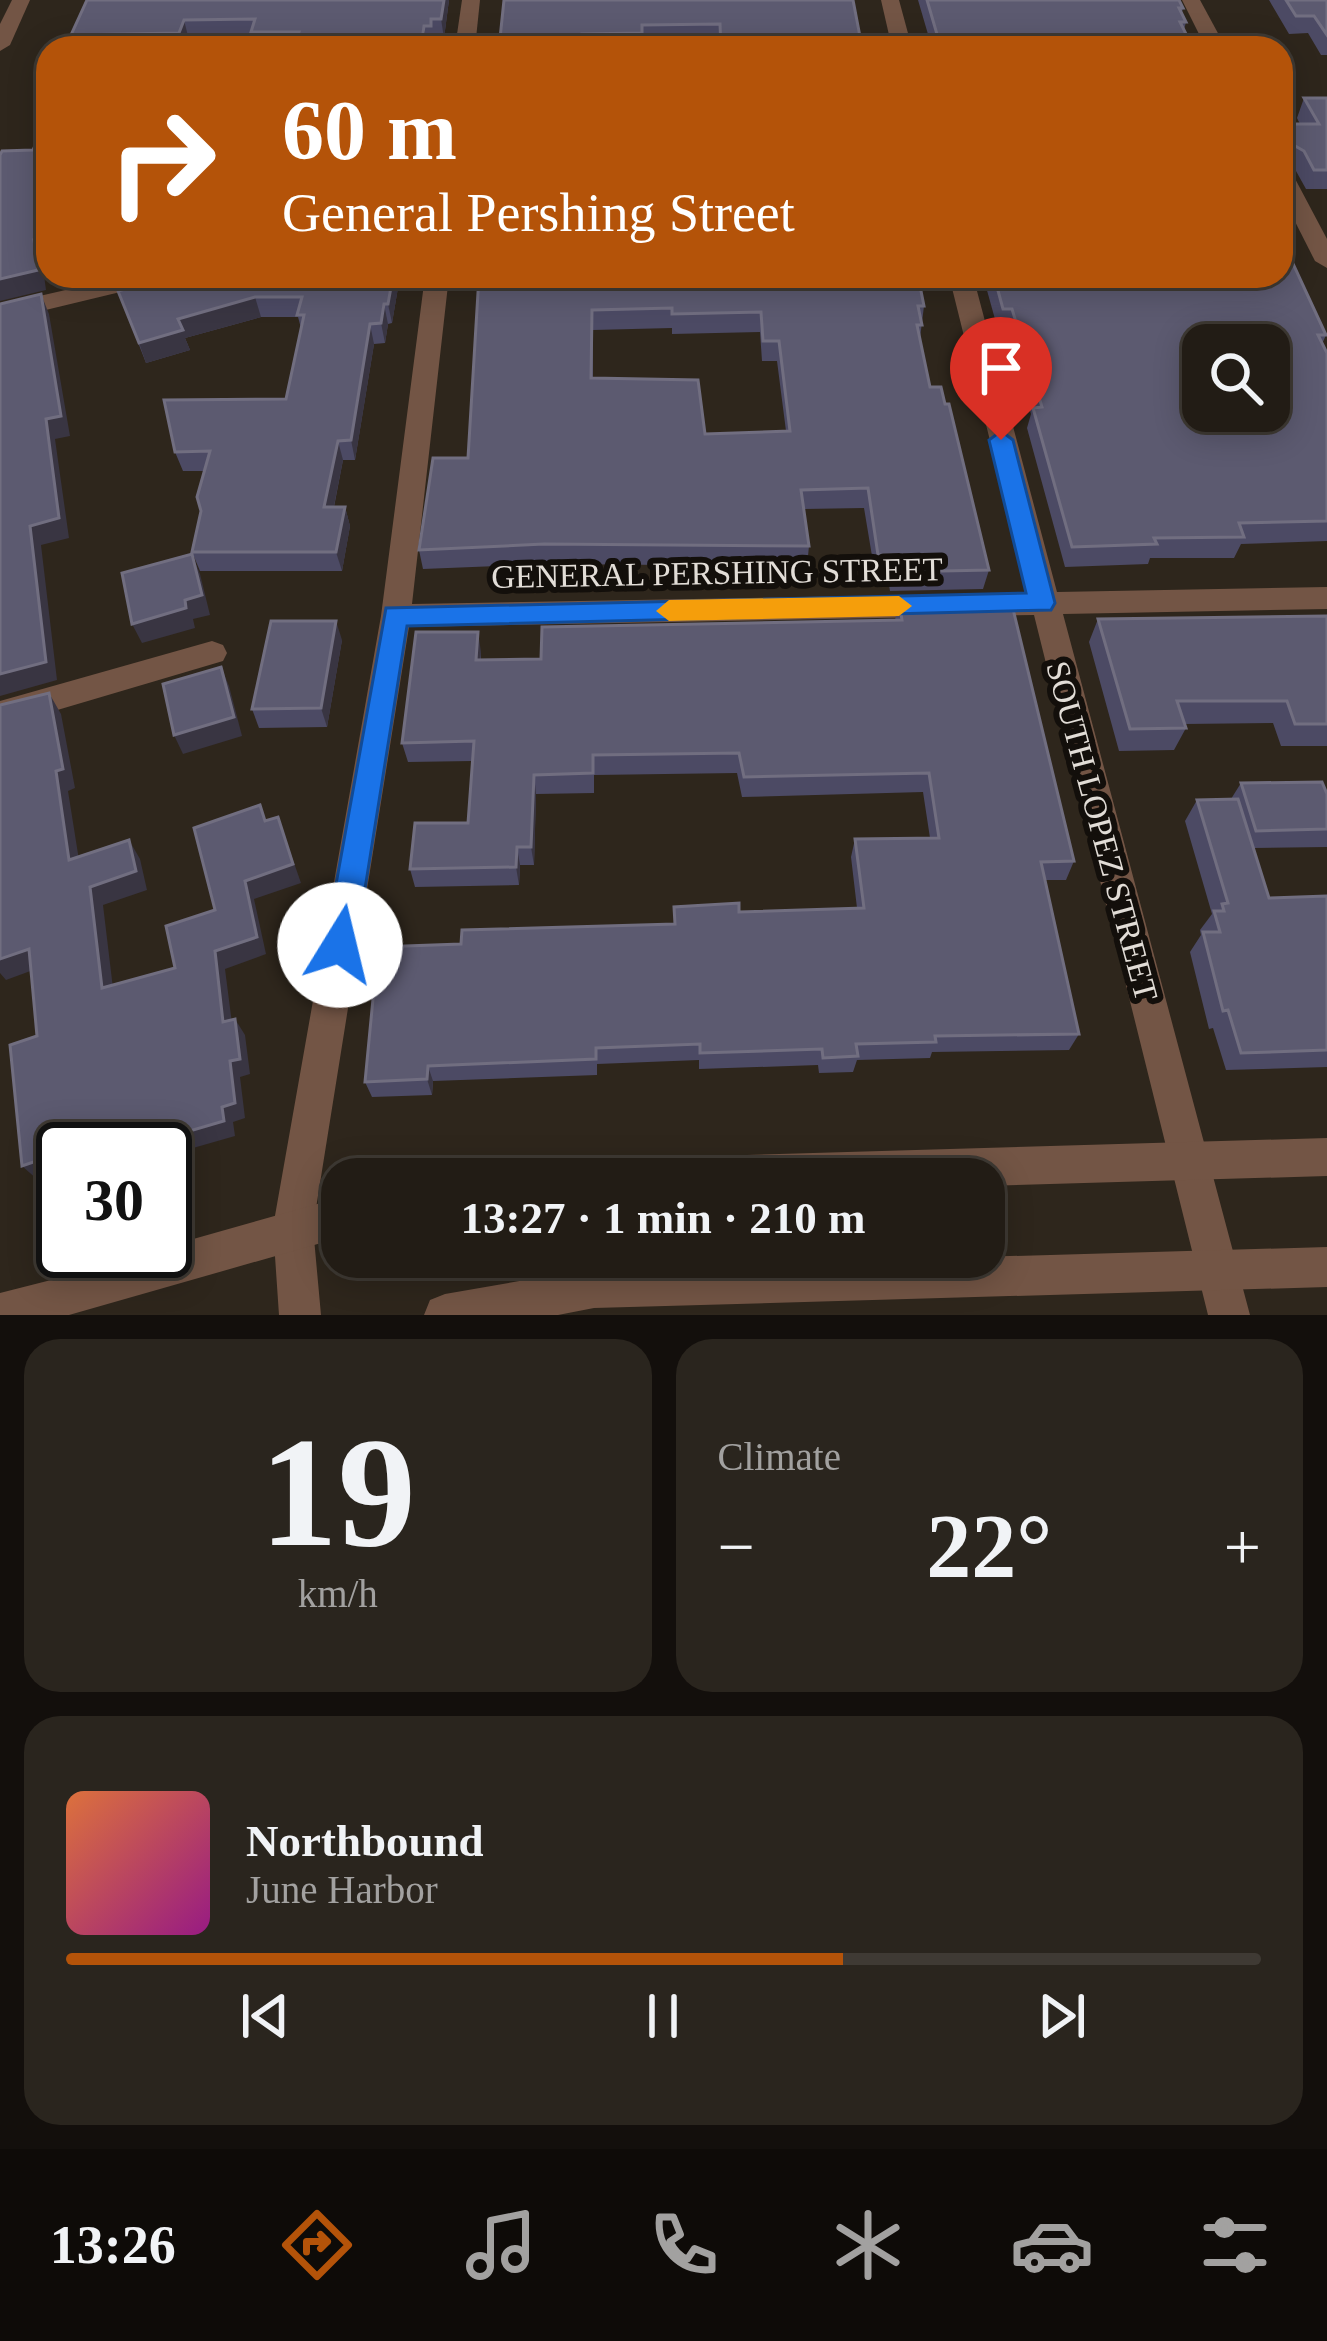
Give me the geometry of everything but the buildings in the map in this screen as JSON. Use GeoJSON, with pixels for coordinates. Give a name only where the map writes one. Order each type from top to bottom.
{"type":"FeatureCollection","features":[{"type":"Feature","properties":{"kind":"street"},"geometry":{"type":"LineString","coordinates":[[0,45],[21,0]]}},
{"type":"Feature","properties":{"kind":"street"},"geometry":{"type":"LineString","coordinates":[[466,36],[471,0]]}},
{"type":"Feature","properties":{"kind":"street"},"geometry":{"type":"LineString","coordinates":[[890,0],[899,36]]}},
{"type":"Feature","properties":{"kind":"street"},"geometry":{"type":"LineString","coordinates":[[1191,0],[1210,36]]}},
{"type":"Feature","properties":{"kind":"street"},"geometry":{"type":"LineString","coordinates":[[1293,190],[1317,224],[1327,261]]}},
{"type":"Feature","properties":{"kind":"street"},"geometry":{"type":"LineString","coordinates":[[0,313],[107,288]]}},
{"type":"Feature","properties":{"kind":"street"},"geometry":{"type":"LineString","coordinates":[[300,1315],[293,1227],[396,616],[436,288]]}},
{"type":"Feature","properties":{"kind":"street","name":"SOUTH LOPEZ STREET"},"geometry":{"type":"LineString","coordinates":[[964,288],[1229,1315]]}},
{"type":"Feature","properties":{"kind":"street","name":"GENERAL PERSHING STREET"},"geometry":{"type":"LineString","coordinates":[[396,616],[1327,598]]}},
{"type":"Feature","properties":{"kind":"street"},"geometry":{"type":"LineString","coordinates":[[0,714],[212,653]]}},
{"type":"Feature","properties":{"kind":"street"},"geometry":{"type":"LineString","coordinates":[[1005,1166],[1327,1157]]}},
{"type":"Feature","properties":{"kind":"street"},"geometry":{"type":"LineString","coordinates":[[0,1314],[321,1221]]}},
{"type":"Feature","properties":{"kind":"street"},"geometry":{"type":"LineString","coordinates":[[445,1315],[594,1288],[1327,1268]]}},
{"type":"Feature","properties":{"kind":"slow traffic"},"geometry":{"type":"LineString","coordinates":[[669,611],[899,606]]}},
{"type":"Feature","properties":{"kind":"route"},"geometry":{"type":"LineString","coordinates":[[340,945],[396,616],[1042,603],[1001,440]]}}]}
